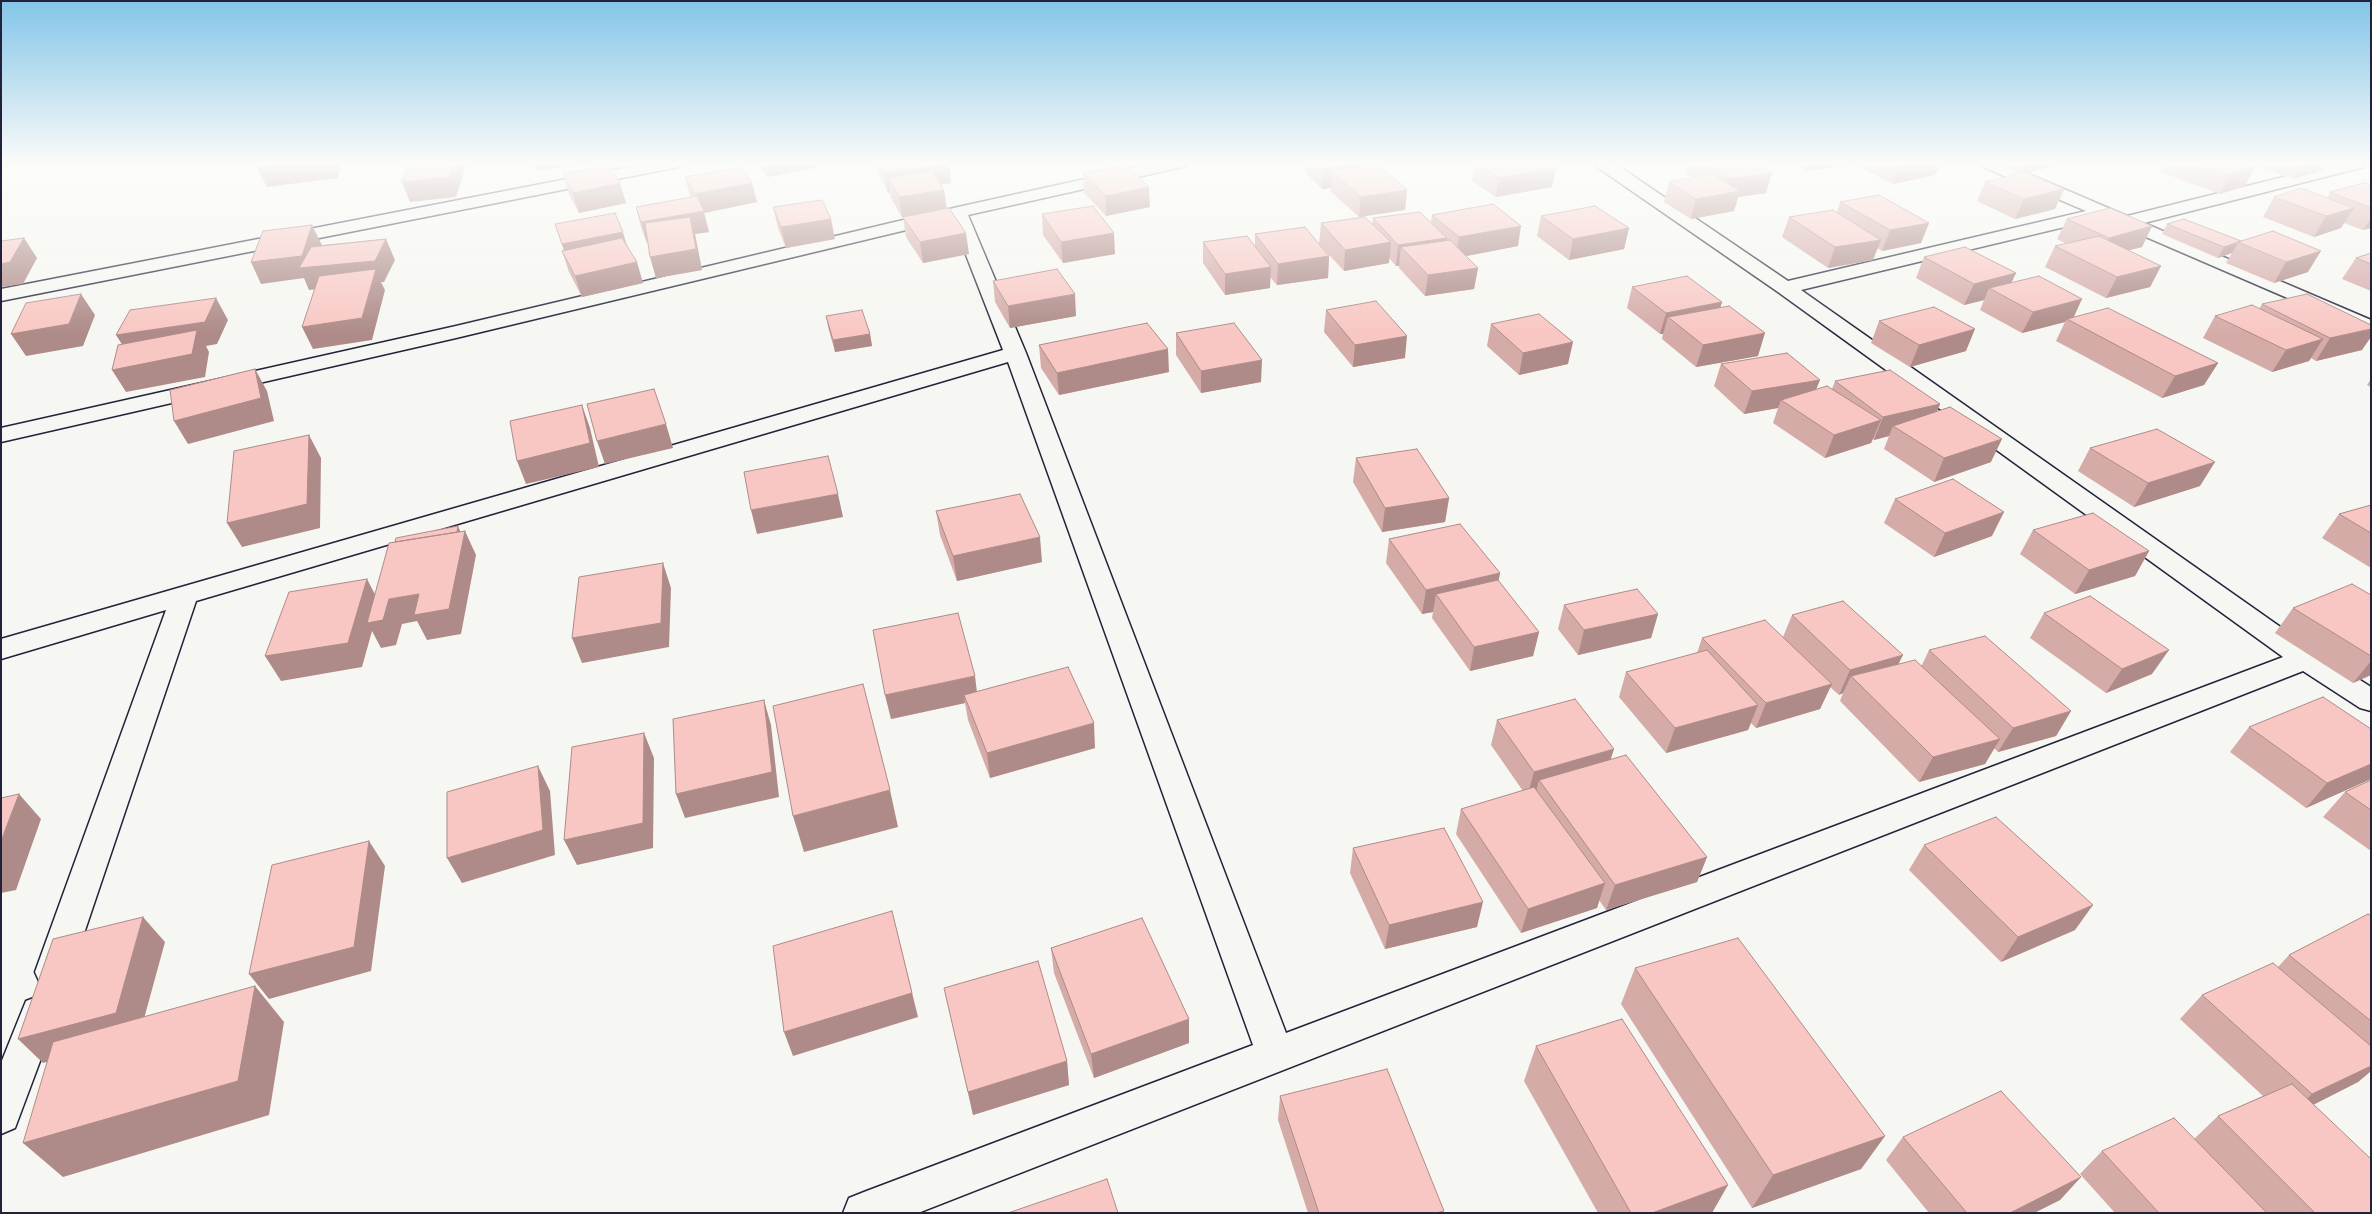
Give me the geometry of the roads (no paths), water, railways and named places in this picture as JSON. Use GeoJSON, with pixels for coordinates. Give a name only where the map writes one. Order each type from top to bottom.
{"type":"FeatureCollection","features":[{"type":"Feature","properties":{"kind":"street"},"geometry":{"type":"LineString","coordinates":[[1,295],[385,220]]}},
{"type":"Feature","properties":{"kind":"street"},"geometry":{"type":"LineString","coordinates":[[1,436],[456,332],[926,220]]}},
{"type":"Feature","properties":{"kind":"street"},"geometry":{"type":"LineString","coordinates":[[961,220],[1015,353],[1275,1054]]}},
{"type":"Feature","properties":{"kind":"street"},"geometry":{"type":"LineString","coordinates":[[1686,220],[2306,659],[2371,702]]}},
{"type":"Feature","properties":{"kind":"street"},"geometry":{"type":"LineString","coordinates":[[1785,288],[2077,220]]}},
{"type":"Feature","properties":{"kind":"street"},"geometry":{"type":"LineString","coordinates":[[2121,220],[2371,328]]}},
{"type":"Feature","properties":{"kind":"street"},"geometry":{"type":"LineString","coordinates":[[2126,222],[2135,220]]}},
{"type":"Feature","properties":{"kind":"street"},"geometry":{"type":"LineString","coordinates":[[1,649],[1015,353]]}},
{"type":"Feature","properties":{"kind":"street"},"geometry":{"type":"LineString","coordinates":[[1,1115],[184,597]]}},
{"type":"Feature","properties":{"kind":"street"},"geometry":{"type":"LineString","coordinates":[[864,1213],[2306,659]]}}]}
